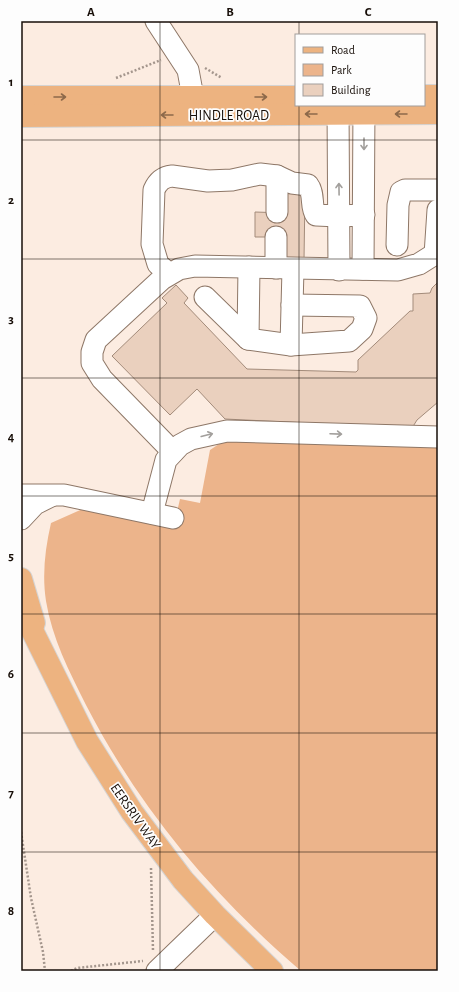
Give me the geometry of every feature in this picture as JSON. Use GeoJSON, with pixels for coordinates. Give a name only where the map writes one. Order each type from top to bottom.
{"type":"FeatureCollection","features":[{"type":"Feature","properties":{"kind":"main road","name":"HINDLE ROAD"},"geometry":{"type":"LineString","coordinates":[[21,97],[295,96]]}},
{"type":"Feature","properties":{"kind":"main road"},"geometry":{"type":"LineString","coordinates":[[425,96],[438,96]]}},
{"type":"Feature","properties":{"kind":"main road","name":"HINDLE ROAD"},"geometry":{"type":"LineString","coordinates":[[21,116],[338,109],[438,113]]}},
{"type":"Feature","properties":{"kind":"main road","name":"EERSRIV WAY"},"geometry":{"type":"LineString","coordinates":[[21,578],[36,636]]}},
{"type":"Feature","properties":{"kind":"main road","name":"EERSRIV WAY"},"geometry":{"type":"LineString","coordinates":[[21,608],[36,636],[57,683],[102,766],[157,847],[183,880],[215,915],[272,971]]}},
{"type":"Feature","properties":{"kind":"street"},"geometry":{"type":"LineString","coordinates":[[156,21],[188,70],[194,96]]}},
{"type":"Feature","properties":{"kind":"street"},"geometry":{"type":"LineString","coordinates":[[338,109],[339,270]]}},
{"type":"Feature","properties":{"kind":"street"},"geometry":{"type":"LineString","coordinates":[[363,270],[364,109]]}},
{"type":"Feature","properties":{"kind":"street"},"geometry":{"type":"LineString","coordinates":[[169,274],[158,264],[152,244],[154,190],[162,179],[172,176],[208,181],[232,180],[260,174],[277,176],[292,183],[308,185],[311,188],[313,211],[316,215],[339,216],[364,214]]}},
{"type":"Feature","properties":{"kind":"street"},"geometry":{"type":"LineString","coordinates":[[277,176],[277,212]]}},
{"type":"Feature","properties":{"kind":"street"},"geometry":{"type":"LineString","coordinates":[[397,245],[398,205],[400,192],[405,190],[438,190]]}},
{"type":"Feature","properties":{"kind":"street"},"geometry":{"type":"LineString","coordinates":[[172,452],[102,379],[92,363],[92,352],[96,340],[153,286],[169,274],[195,266],[398,270],[419,264],[437,254],[438,210]]}},
{"type":"Feature","properties":{"kind":"street"},"geometry":{"type":"LineString","coordinates":[[276,237],[285,268],[292,305],[291,345]]}},
{"type":"Feature","properties":{"kind":"street"},"geometry":{"type":"LineString","coordinates":[[248,339],[249,267]]}},
{"type":"Feature","properties":{"kind":"street"},"geometry":{"type":"LineString","coordinates":[[205,297],[248,339],[291,345],[349,341],[362,329],[366,318],[360,306],[292,305]]}},
{"type":"Feature","properties":{"kind":"street"},"geometry":{"type":"LineString","coordinates":[[152,513],[161,474],[166,460],[172,452],[191,439],[227,431],[438,437]]}},
{"type":"Feature","properties":{"kind":"street"},"geometry":{"type":"LineString","coordinates":[[21,495],[64,495],[173,518]]}},
{"type":"Feature","properties":{"kind":"street"},"geometry":{"type":"LineString","coordinates":[[21,519],[35,504],[51,496]]}},
{"type":"Feature","properties":{"kind":"street"},"geometry":{"type":"LineString","coordinates":[[152,961],[215,915]]}},
{"type":"Feature","properties":{"kind":"path"},"geometry":{"type":"LineString","coordinates":[[21,832],[31,898],[44,952],[46,971]]}},
{"type":"Feature","properties":{"kind":"path"},"geometry":{"type":"LineString","coordinates":[[71,971],[77,968],[152,961],[150,864]]}},
{"type":"Feature","properties":{"kind":"green space"},"geometry":{"type":"Polygon","coordinates":[[[225,440],[438,445],[438,971],[301,971],[238,912],[208,881],[154,815],[107,743],[73,680],[62,654],[52,628],[46,601],[44,582],[47,542],[51,523],[87,507],[174,525],[180,499],[200,503],[210,450],[225,440]]]}},
{"type":"Feature","properties":{"kind":"building"},"geometry":{"type":"Polygon","coordinates":[[[285,192],[305,193],[304,261],[284,260],[276,237],[255,237],[255,212],[285,213],[285,192]]]}},
{"type":"Feature","properties":{"kind":"building"},"geometry":{"type":"Polygon","coordinates":[[[438,282],[438,402],[417,420],[412,428],[225,419],[197,389],[170,415],[112,356],[167,303],[162,298],[176,285],[188,298],[184,303],[247,369],[356,372],[358,370],[358,360],[410,311],[413,311],[413,294],[430,293],[432,288],[438,282]]]}}]}
